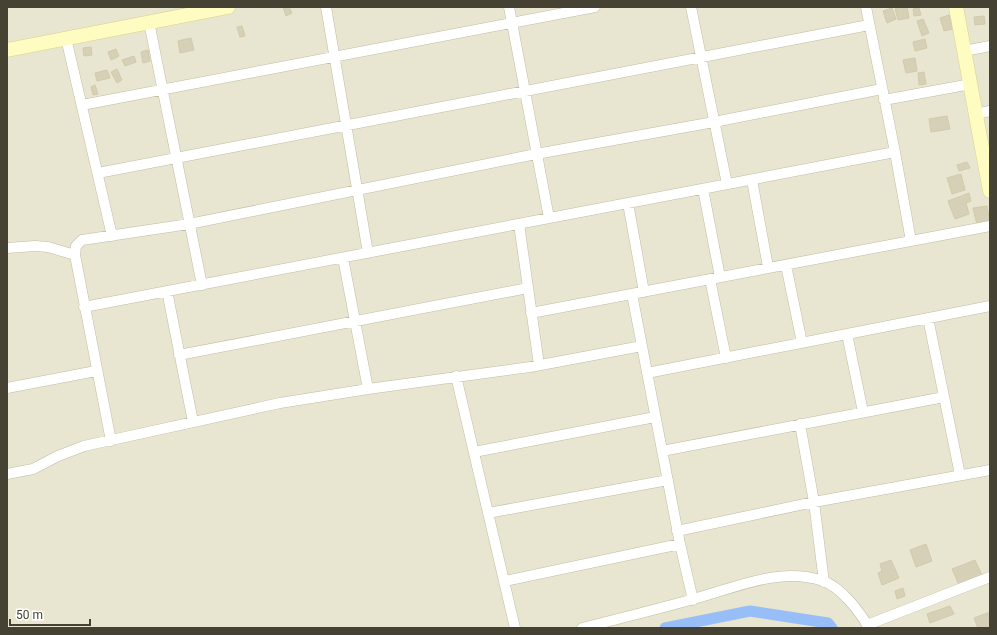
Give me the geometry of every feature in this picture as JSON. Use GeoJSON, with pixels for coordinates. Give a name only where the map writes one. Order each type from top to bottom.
{"type":"FeatureCollection","features":[{"type":"Feature","properties":{"kind":"street"},"geometry":{"type":"LineString","coordinates":[[7,50],[228,7]]}},
{"type":"Feature","properties":{"kind":"street"},"geometry":{"type":"LineString","coordinates":[[326,7],[368,253]]}},
{"type":"Feature","properties":{"kind":"street"},"geometry":{"type":"LineString","coordinates":[[509,7],[549,218]]}},
{"type":"Feature","properties":{"kind":"street"},"geometry":{"type":"LineString","coordinates":[[82,105],[595,7]]}},
{"type":"Feature","properties":{"kind":"street"},"geometry":{"type":"LineString","coordinates":[[691,7],[727,184]]}},
{"type":"Feature","properties":{"kind":"street"},"geometry":{"type":"LineString","coordinates":[[866,7],[911,241]]}},
{"type":"Feature","properties":{"kind":"street"},"geometry":{"type":"LineString","coordinates":[[956,7],[990,191]]}},
{"type":"Feature","properties":{"kind":"street"},"geometry":{"type":"LineString","coordinates":[[149,22],[202,285]]}},
{"type":"Feature","properties":{"kind":"street"},"geometry":{"type":"LineString","coordinates":[[98,173],[869,25]]}},
{"type":"Feature","properties":{"kind":"street"},"geometry":{"type":"LineString","coordinates":[[66,38],[112,236]]}},
{"type":"Feature","properties":{"kind":"street"},"geometry":{"type":"LineString","coordinates":[[964,51],[990,46]]}},
{"type":"Feature","properties":{"kind":"street"},"geometry":{"type":"LineString","coordinates":[[884,100],[971,84]]}},
{"type":"Feature","properties":{"kind":"street"},"geometry":{"type":"LineString","coordinates":[[111,441],[96,371],[75,255],[76,246],[82,240],[189,224],[536,154],[714,122],[882,89]]}},
{"type":"Feature","properties":{"kind":"street"},"geometry":{"type":"LineString","coordinates":[[975,114],[990,111]]}},
{"type":"Feature","properties":{"kind":"street"},"geometry":{"type":"LineString","coordinates":[[84,307],[895,152]]}},
{"type":"Feature","properties":{"kind":"street"},"geometry":{"type":"LineString","coordinates":[[752,180],[768,268]]}},
{"type":"Feature","properties":{"kind":"street"},"geometry":{"type":"LineString","coordinates":[[703,189],[726,358]]}},
{"type":"Feature","properties":{"kind":"street"},"geometry":{"type":"LineString","coordinates":[[628,203],[644,292]]}},
{"type":"Feature","properties":{"kind":"street"},"geometry":{"type":"LineString","coordinates":[[519,224],[538,365]]}},
{"type":"Feature","properties":{"kind":"street"},"geometry":{"type":"LineString","coordinates":[[531,313],[990,226]]}},
{"type":"Feature","properties":{"kind":"street"},"geometry":{"type":"LineString","coordinates":[[7,248],[35,246],[48,247],[75,255]]}},
{"type":"Feature","properties":{"kind":"street"},"geometry":{"type":"LineString","coordinates":[[343,258],[368,389]]}},
{"type":"Feature","properties":{"kind":"street"},"geometry":{"type":"LineString","coordinates":[[786,265],[802,343]]}},
{"type":"Feature","properties":{"kind":"street"},"geometry":{"type":"LineString","coordinates":[[179,355],[528,288]]}},
{"type":"Feature","properties":{"kind":"street"},"geometry":{"type":"LineString","coordinates":[[167,291],[193,422]]}},
{"type":"Feature","properties":{"kind":"street"},"geometry":{"type":"LineString","coordinates":[[632,294],[677,531],[693,600]]}},
{"type":"Feature","properties":{"kind":"street"},"geometry":{"type":"LineString","coordinates":[[647,373],[990,306]]}},
{"type":"Feature","properties":{"kind":"street"},"geometry":{"type":"LineString","coordinates":[[928,318],[960,475]]}},
{"type":"Feature","properties":{"kind":"street"},"geometry":{"type":"LineString","coordinates":[[847,334],[863,412]]}},
{"type":"Feature","properties":{"kind":"street"},"geometry":{"type":"LineString","coordinates":[[7,474],[33,469],[71,450],[280,403],[538,365],[642,346]]}},
{"type":"Feature","properties":{"kind":"street"},"geometry":{"type":"LineString","coordinates":[[7,388],[96,371]]}},
{"type":"Feature","properties":{"kind":"street"},"geometry":{"type":"LineString","coordinates":[[456,376],[516,628]]}},
{"type":"Feature","properties":{"kind":"street"},"geometry":{"type":"LineString","coordinates":[[662,451],[944,397]]}},
{"type":"Feature","properties":{"kind":"street"},"geometry":{"type":"LineString","coordinates":[[474,452],[655,417]]}},
{"type":"Feature","properties":{"kind":"street"},"geometry":{"type":"LineString","coordinates":[[800,424],[814,502],[824,582]]}},
{"type":"Feature","properties":{"kind":"street"},"geometry":{"type":"LineString","coordinates":[[677,531],[814,502],[990,470]]}},
{"type":"Feature","properties":{"kind":"street"},"geometry":{"type":"LineString","coordinates":[[488,513],[668,480]]}},
{"type":"Feature","properties":{"kind":"street"},"geometry":{"type":"LineString","coordinates":[[505,581],[680,544]]}},
{"type":"Feature","properties":{"kind":"street"},"geometry":{"type":"LineString","coordinates":[[582,628],[693,600],[753,582],[778,577],[804,576],[824,582],[838,590],[868,626],[990,577]]}},
{"type":"Feature","properties":{"kind":"shaded area"},"geometry":{"type":"Polygon","coordinates":[[[7,7],[990,7],[990,628],[7,628],[7,7]]]}},
{"type":"Feature","properties":{"kind":"building"},"geometry":{"type":"Polygon","coordinates":[[[283,7],[289,7],[292,13],[286,16],[283,7]]]}},
{"type":"Feature","properties":{"kind":"building"},"geometry":{"type":"Polygon","coordinates":[[[907,7],[909,18],[898,20],[895,9],[907,7]]]}},
{"type":"Feature","properties":{"kind":"building"},"geometry":{"type":"Polygon","coordinates":[[[892,8],[896,19],[887,23],[883,11],[892,8]]]}},
{"type":"Feature","properties":{"kind":"building"},"geometry":{"type":"Polygon","coordinates":[[[919,8],[921,15],[914,16],[913,9],[919,8]]]}},
{"type":"Feature","properties":{"kind":"building"},"geometry":{"type":"Polygon","coordinates":[[[949,15],[953,29],[944,31],[940,18],[949,15]]]}},
{"type":"Feature","properties":{"kind":"building"},"geometry":{"type":"Polygon","coordinates":[[[984,16],[985,24],[975,25],[974,17],[984,16]]]}},
{"type":"Feature","properties":{"kind":"building"},"geometry":{"type":"Polygon","coordinates":[[[923,19],[929,33],[922,36],[917,21],[923,19]]]}},
{"type":"Feature","properties":{"kind":"building"},"geometry":{"type":"Polygon","coordinates":[[[242,26],[245,36],[240,37],[237,27],[242,26]]]}},
{"type":"Feature","properties":{"kind":"building"},"geometry":{"type":"Polygon","coordinates":[[[191,38],[194,50],[180,53],[178,41],[191,38]]]}},
{"type":"Feature","properties":{"kind":"building"},"geometry":{"type":"Polygon","coordinates":[[[925,39],[927,48],[915,51],[913,42],[925,39]]]}},
{"type":"Feature","properties":{"kind":"building"},"geometry":{"type":"Polygon","coordinates":[[[91,47],[92,55],[84,56],[83,48],[91,47]]]}},
{"type":"Feature","properties":{"kind":"building"},"geometry":{"type":"Polygon","coordinates":[[[116,49],[119,56],[111,60],[108,52],[116,49]]]}},
{"type":"Feature","properties":{"kind":"building"},"geometry":{"type":"Polygon","coordinates":[[[148,50],[150,61],[143,63],[141,52],[148,50]]]}},
{"type":"Feature","properties":{"kind":"building"},"geometry":{"type":"Polygon","coordinates":[[[134,56],[136,62],[125,66],[122,60],[134,56]]]}},
{"type":"Feature","properties":{"kind":"building"},"geometry":{"type":"Polygon","coordinates":[[[915,58],[917,71],[906,73],[903,60],[915,58]]]}},
{"type":"Feature","properties":{"kind":"building"},"geometry":{"type":"Polygon","coordinates":[[[117,69],[122,80],[117,83],[111,72],[117,69]]]}},
{"type":"Feature","properties":{"kind":"building"},"geometry":{"type":"Polygon","coordinates":[[[107,70],[110,78],[97,81],[95,73],[107,70]]]}},
{"type":"Feature","properties":{"kind":"building"},"geometry":{"type":"Polygon","coordinates":[[[924,72],[926,84],[919,85],[918,73],[924,72]]]}},
{"type":"Feature","properties":{"kind":"building"},"geometry":{"type":"Polygon","coordinates":[[[95,85],[98,94],[93,95],[91,87],[95,85]]]}},
{"type":"Feature","properties":{"kind":"building"},"geometry":{"type":"Polygon","coordinates":[[[947,116],[950,129],[931,132],[929,119],[947,116]]]}},
{"type":"Feature","properties":{"kind":"building"},"geometry":{"type":"Polygon","coordinates":[[[967,162],[970,168],[959,171],[957,165],[967,162]]]}},
{"type":"Feature","properties":{"kind":"building"},"geometry":{"type":"Polygon","coordinates":[[[961,174],[965,190],[952,194],[947,178],[961,174]]]}},
{"type":"Feature","properties":{"kind":"building"},"geometry":{"type":"Polygon","coordinates":[[[969,193],[971,201],[966,203],[969,214],[955,219],[948,201],[969,193]]]}},
{"type":"Feature","properties":{"kind":"building"},"geometry":{"type":"Polygon","coordinates":[[[987,206],[990,222],[977,225],[973,208],[987,206]]]}},
{"type":"Feature","properties":{"kind":"building"},"geometry":{"type":"Polygon","coordinates":[[[926,544],[932,561],[916,567],[910,550],[926,544]]]}},
{"type":"Feature","properties":{"kind":"building"},"geometry":{"type":"Polygon","coordinates":[[[891,560],[899,578],[882,585],[878,573],[882,571],[880,564],[891,560]]]}},
{"type":"Feature","properties":{"kind":"building"},"geometry":{"type":"Polygon","coordinates":[[[975,560],[982,575],[959,585],[952,569],[975,560]]]}},
{"type":"Feature","properties":{"kind":"building"},"geometry":{"type":"Polygon","coordinates":[[[903,588],[905,596],[897,599],[895,591],[903,588]]]}},
{"type":"Feature","properties":{"kind":"building"},"geometry":{"type":"Polygon","coordinates":[[[950,606],[954,614],[930,623],[927,614],[950,606]]]}},
{"type":"Feature","properties":{"kind":"building"},"geometry":{"type":"Polygon","coordinates":[[[990,612],[990,628],[978,628],[974,618],[990,612]]]}},
{"type":"Feature","properties":{"kind":"waterway"},"geometry":{"type":"LineString","coordinates":[[665,628],[750,611],[828,623],[832,628]]}}]}
